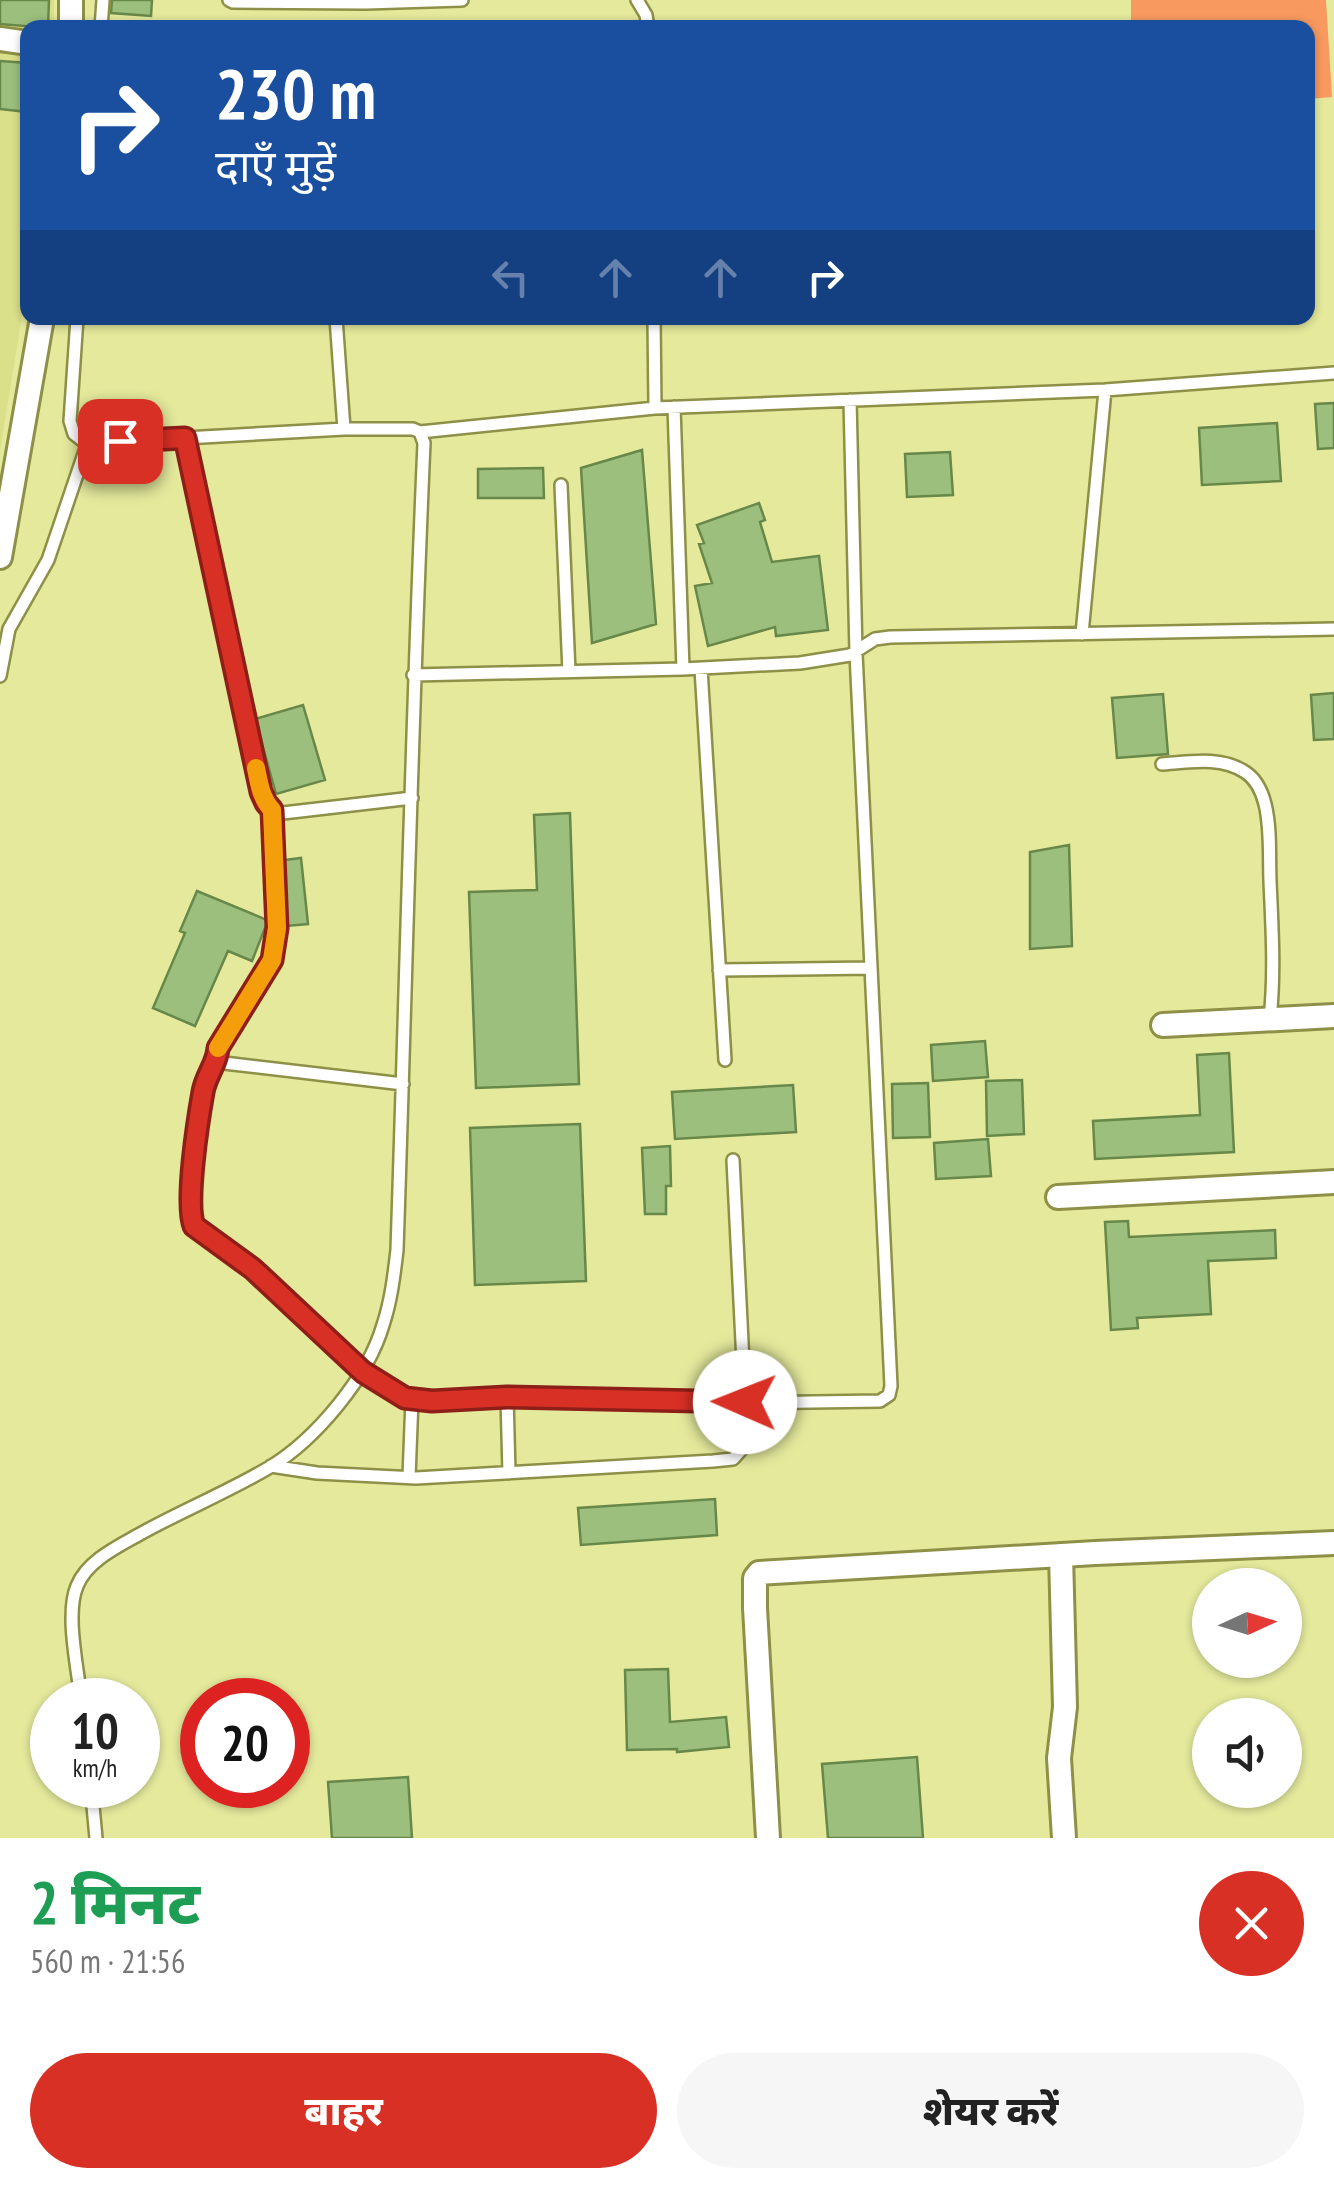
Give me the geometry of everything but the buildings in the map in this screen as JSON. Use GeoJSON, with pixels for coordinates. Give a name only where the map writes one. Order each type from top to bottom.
{"type":"FeatureCollection","features":[{"type":"Feature","properties":{"kind":"street"},"geometry":{"type":"LineString","coordinates":[[0,558],[41,325]]}},
{"type":"Feature","properties":{"kind":"street"},"geometry":{"type":"LineString","coordinates":[[1163,1024],[1334,1016]]}},
{"type":"Feature","properties":{"kind":"street"},"geometry":{"type":"LineString","coordinates":[[1058,1197],[1334,1182]]}},
{"type":"Feature","properties":{"kind":"street"},"geometry":{"type":"LineString","coordinates":[[768,1838],[755,1608],[755,1578],[759,1573],[1334,1542]]}},
{"type":"Feature","properties":{"kind":"street"},"geometry":{"type":"LineString","coordinates":[[1061,1555],[1064,1706],[1059,1758],[1064,1838]]}},
{"type":"Feature","properties":{"kind":"lane"},"geometry":{"type":"LineString","coordinates":[[229,0],[462,0]]}},
{"type":"Feature","properties":{"kind":"lane"},"geometry":{"type":"LineString","coordinates":[[76,325],[70,421],[76,437],[88,442],[344,429],[413,428],[420,432],[655,408],[1105,390],[1334,373]]}},
{"type":"Feature","properties":{"kind":"lane"},"geometry":{"type":"LineString","coordinates":[[337,325],[344,429]]}},
{"type":"Feature","properties":{"kind":"lane"},"geometry":{"type":"LineString","coordinates":[[654,325],[655,408]]}},
{"type":"Feature","properties":{"kind":"lane"},"geometry":{"type":"LineString","coordinates":[[1082,634],[1105,390]]}},
{"type":"Feature","properties":{"kind":"lane"},"geometry":{"type":"LineString","coordinates":[[185,438],[261,792],[272,810],[277,928],[272,960],[218,1048],[218,1059],[203,1092],[190,1196],[194,1226],[253,1269],[363,1372],[412,1400],[880,1400],[889,1396],[891,1386],[856,653],[850,400]]}},
{"type":"Feature","properties":{"kind":"lane"},"geometry":{"type":"LineString","coordinates":[[674,407],[683,669]]}},
{"type":"Feature","properties":{"kind":"lane"},"geometry":{"type":"LineString","coordinates":[[79,1678],[71,1610],[75,1590],[88,1568],[145,1531],[271,1466],[293,1450],[363,1372],[382,1329],[393,1289],[424,444],[420,432]]}},
{"type":"Feature","properties":{"kind":"lane"},"geometry":{"type":"LineString","coordinates":[[0,676],[10,629],[48,560],[88,442]]}},
{"type":"Feature","properties":{"kind":"lane"},"geometry":{"type":"LineString","coordinates":[[561,485],[568,672]]}},
{"type":"Feature","properties":{"kind":"lane"},"geometry":{"type":"LineString","coordinates":[[413,675],[800,663],[856,653],[878,638],[1334,630]]}},
{"type":"Feature","properties":{"kind":"lane"},"geometry":{"type":"LineString","coordinates":[[701,668],[725,1060]]}},
{"type":"Feature","properties":{"kind":"lane"},"geometry":{"type":"LineString","coordinates":[[1162,764],[1224,763],[1246,772],[1260,791],[1269,842],[1273,947],[1270,1019]]}},
{"type":"Feature","properties":{"kind":"lane"},"geometry":{"type":"LineString","coordinates":[[272,810],[412,798]]}},
{"type":"Feature","properties":{"kind":"lane"},"geometry":{"type":"LineString","coordinates":[[719,970],[871,968]]}},
{"type":"Feature","properties":{"kind":"lane"},"geometry":{"type":"LineString","coordinates":[[218,1059],[403,1084]]}},
{"type":"Feature","properties":{"kind":"lane"},"geometry":{"type":"LineString","coordinates":[[271,1466],[409,1478],[730,1460],[738,1455],[744,1443],[745,1402],[733,1160]]}},
{"type":"Feature","properties":{"kind":"lane"},"geometry":{"type":"LineString","coordinates":[[507,1397],[509,1473]]}},
{"type":"Feature","properties":{"kind":"lane"},"geometry":{"type":"LineString","coordinates":[[409,1478],[412,1400]]}},
{"type":"Feature","properties":{"kind":"lane"},"geometry":{"type":"LineString","coordinates":[[93,1808],[96,1838]]}},
{"type":"Feature","properties":{"kind":"shaded area"},"geometry":{"type":"Polygon","coordinates":[[[0,0],[54,0],[54,20],[20,20],[20,325],[0,451],[0,0]]]}},
{"type":"Feature","properties":{"kind":"shaded area"},"geometry":{"type":"Polygon","coordinates":[[[1131,0],[1326,0],[1332,97],[1315,98],[1315,20],[1131,20],[1131,0]]]}},
{"type":"Feature","properties":{"kind":"slow traffic"},"geometry":{"type":"LineString","coordinates":[[218,1048],[275,950],[272,810],[261,792],[256,768]]}},
{"type":"Feature","properties":{"kind":"route"},"geometry":{"type":"LineString","coordinates":[[120,441],[185,438],[261,792],[272,810],[275,950],[218,1048],[218,1059],[205,1084],[190,1196],[194,1226],[253,1269],[363,1372],[405,1398],[745,1402]]}}]}
